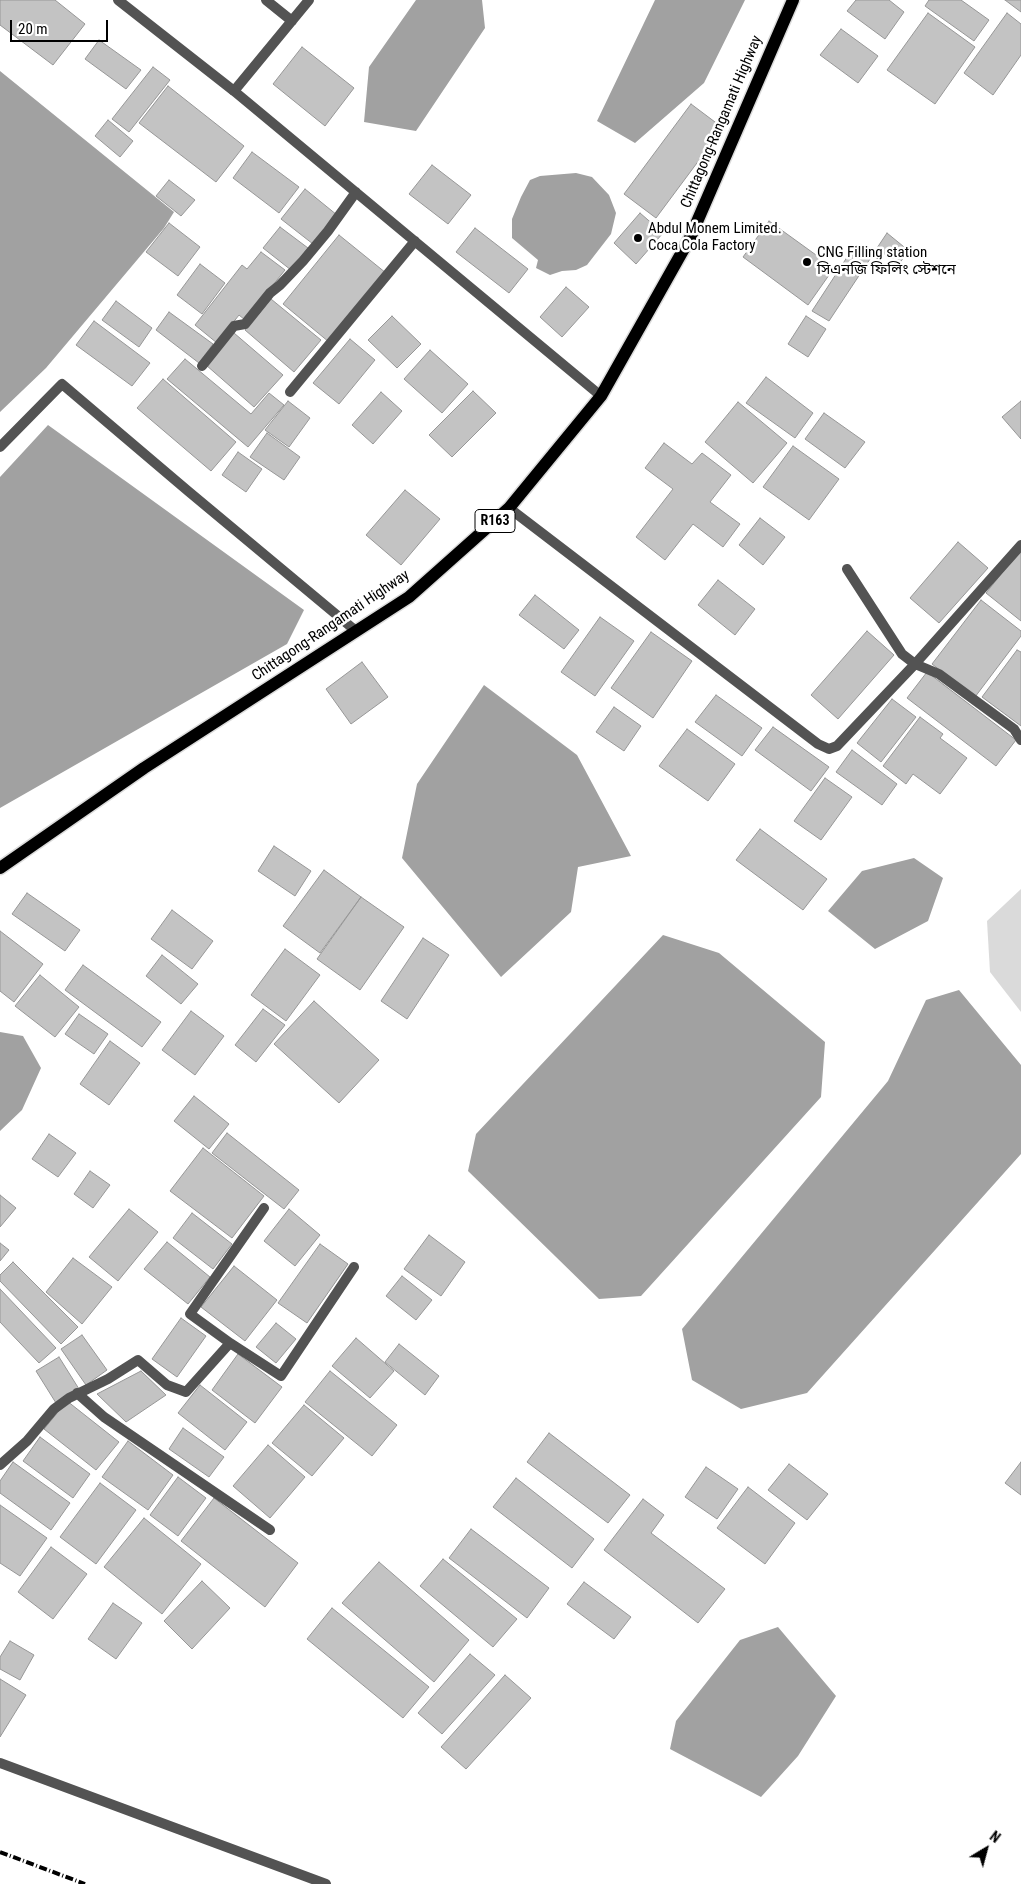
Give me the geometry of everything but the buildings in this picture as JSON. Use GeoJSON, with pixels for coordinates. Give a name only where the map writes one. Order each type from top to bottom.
{"type":"FeatureCollection","features":[{"type":"Feature","properties":{"kind":"main road","name":"Chittagong-Rangamati Highway"},"geometry":{"type":"LineString","coordinates":[[0,868],[144,768],[409,597],[510,508],[601,396],[690,238],[793,0]]}},
{"type":"Feature","properties":{"kind":"street"},"geometry":{"type":"LineString","coordinates":[[118,0],[234,91],[601,396]]}},
{"type":"Feature","properties":{"kind":"street"},"geometry":{"type":"LineString","coordinates":[[266,0],[292,21]]}},
{"type":"Feature","properties":{"kind":"street"},"geometry":{"type":"LineString","coordinates":[[234,91],[310,0]]}},
{"type":"Feature","properties":{"kind":"street"},"geometry":{"type":"LineString","coordinates":[[202,366],[234,326],[245,324],[270,293],[304,262],[356,192]]}},
{"type":"Feature","properties":{"kind":"street"},"geometry":{"type":"LineString","coordinates":[[290,392],[415,241]]}},
{"type":"Feature","properties":{"kind":"street"},"geometry":{"type":"LineString","coordinates":[[0,447],[62,384],[356,631]]}},
{"type":"Feature","properties":{"kind":"street"},"geometry":{"type":"LineString","coordinates":[[510,508],[818,744],[829,749],[837,746],[915,664],[1021,545]]}},
{"type":"Feature","properties":{"kind":"street"},"geometry":{"type":"LineString","coordinates":[[847,569],[902,654],[915,664],[939,674],[1014,730],[1021,740]]}},
{"type":"Feature","properties":{"kind":"street"},"geometry":{"type":"LineString","coordinates":[[264,1208],[190,1314],[280,1376],[354,1267]]}},
{"type":"Feature","properties":{"kind":"street"},"geometry":{"type":"LineString","coordinates":[[0,1464],[27,1440],[54,1409],[138,1360],[166,1385],[186,1392],[230,1343]]}},
{"type":"Feature","properties":{"kind":"street"},"geometry":{"type":"LineString","coordinates":[[77,1394],[104,1417],[270,1530]]}},
{"type":"Feature","properties":{"kind":"street"},"geometry":{"type":"LineString","coordinates":[[0,1763],[326,1884]]}},
{"type":"Feature","properties":{"kind":"shaded area"},"geometry":{"type":"Polygon","coordinates":[[[416,0],[482,0],[485,28],[416,131],[364,122],[369,67],[416,0]]]}},
{"type":"Feature","properties":{"kind":"shaded area"},"geometry":{"type":"Polygon","coordinates":[[[655,0],[745,0],[704,83],[635,143],[597,121],[655,0]]]}},
{"type":"Feature","properties":{"kind":"shaded area"},"geometry":{"type":"Polygon","coordinates":[[[0,71],[174,212],[164,228],[46,368],[0,412],[0,71]]]}},
{"type":"Feature","properties":{"kind":"shaded area"},"geometry":{"type":"Polygon","coordinates":[[[576,173],[592,177],[609,195],[616,213],[611,234],[587,265],[576,270],[562,271],[550,275],[536,268],[538,260],[512,238],[512,219],[530,180],[540,176],[576,173]]]}},
{"type":"Feature","properties":{"kind":"shaded area"},"geometry":{"type":"Polygon","coordinates":[[[48,425],[304,610],[287,644],[0,808],[0,477],[48,425]]]}},
{"type":"Feature","properties":{"kind":"shaded area"},"geometry":{"type":"Polygon","coordinates":[[[484,685],[577,755],[631,856],[578,867],[571,912],[501,977],[402,858],[417,784],[484,685]]]}},
{"type":"Feature","properties":{"kind":"shaded area"},"geometry":{"type":"Polygon","coordinates":[[[914,858],[943,878],[928,921],[875,949],[828,911],[862,871],[914,858]]]}},
{"type":"Feature","properties":{"kind":"shaded area"},"geometry":{"type":"Polygon","coordinates":[[[1021,889],[1021,1012],[990,972],[987,921],[1021,889]]]}},
{"type":"Feature","properties":{"kind":"shaded area"},"geometry":{"type":"Polygon","coordinates":[[[663,935],[719,953],[825,1042],[821,1097],[641,1296],[599,1299],[468,1171],[476,1134],[663,935]]]}},
{"type":"Feature","properties":{"kind":"shaded area"},"geometry":{"type":"Polygon","coordinates":[[[959,990],[1021,1065],[1021,1154],[807,1393],[741,1409],[692,1380],[682,1329],[888,1081],[926,1000],[959,990]]]}},
{"type":"Feature","properties":{"kind":"shaded area"},"geometry":{"type":"Polygon","coordinates":[[[0,1032],[23,1036],[41,1068],[22,1110],[0,1131],[0,1032]]]}},
{"type":"Feature","properties":{"kind":"shaded area"},"geometry":{"type":"Polygon","coordinates":[[[778,1627],[836,1696],[798,1756],[761,1797],[670,1749],[676,1721],[740,1640],[778,1627]]]}},
{"type":"Feature","properties":{"kind":"railway"},"geometry":{"type":"LineString","coordinates":[[0,1852],[85,1884]]}},
{"type":"Feature","properties":{"kind":"place","name":"Abdul Monem Limited. Coca Cola Factory"},"geometry":{"type":"Point","coordinates":[638,238]}},
{"type":"Feature","properties":{"kind":"place","name":"CNG Filling station সিএনজি ফিলিং স্টেশনে"},"geometry":{"type":"Point","coordinates":[807,262]}}]}
